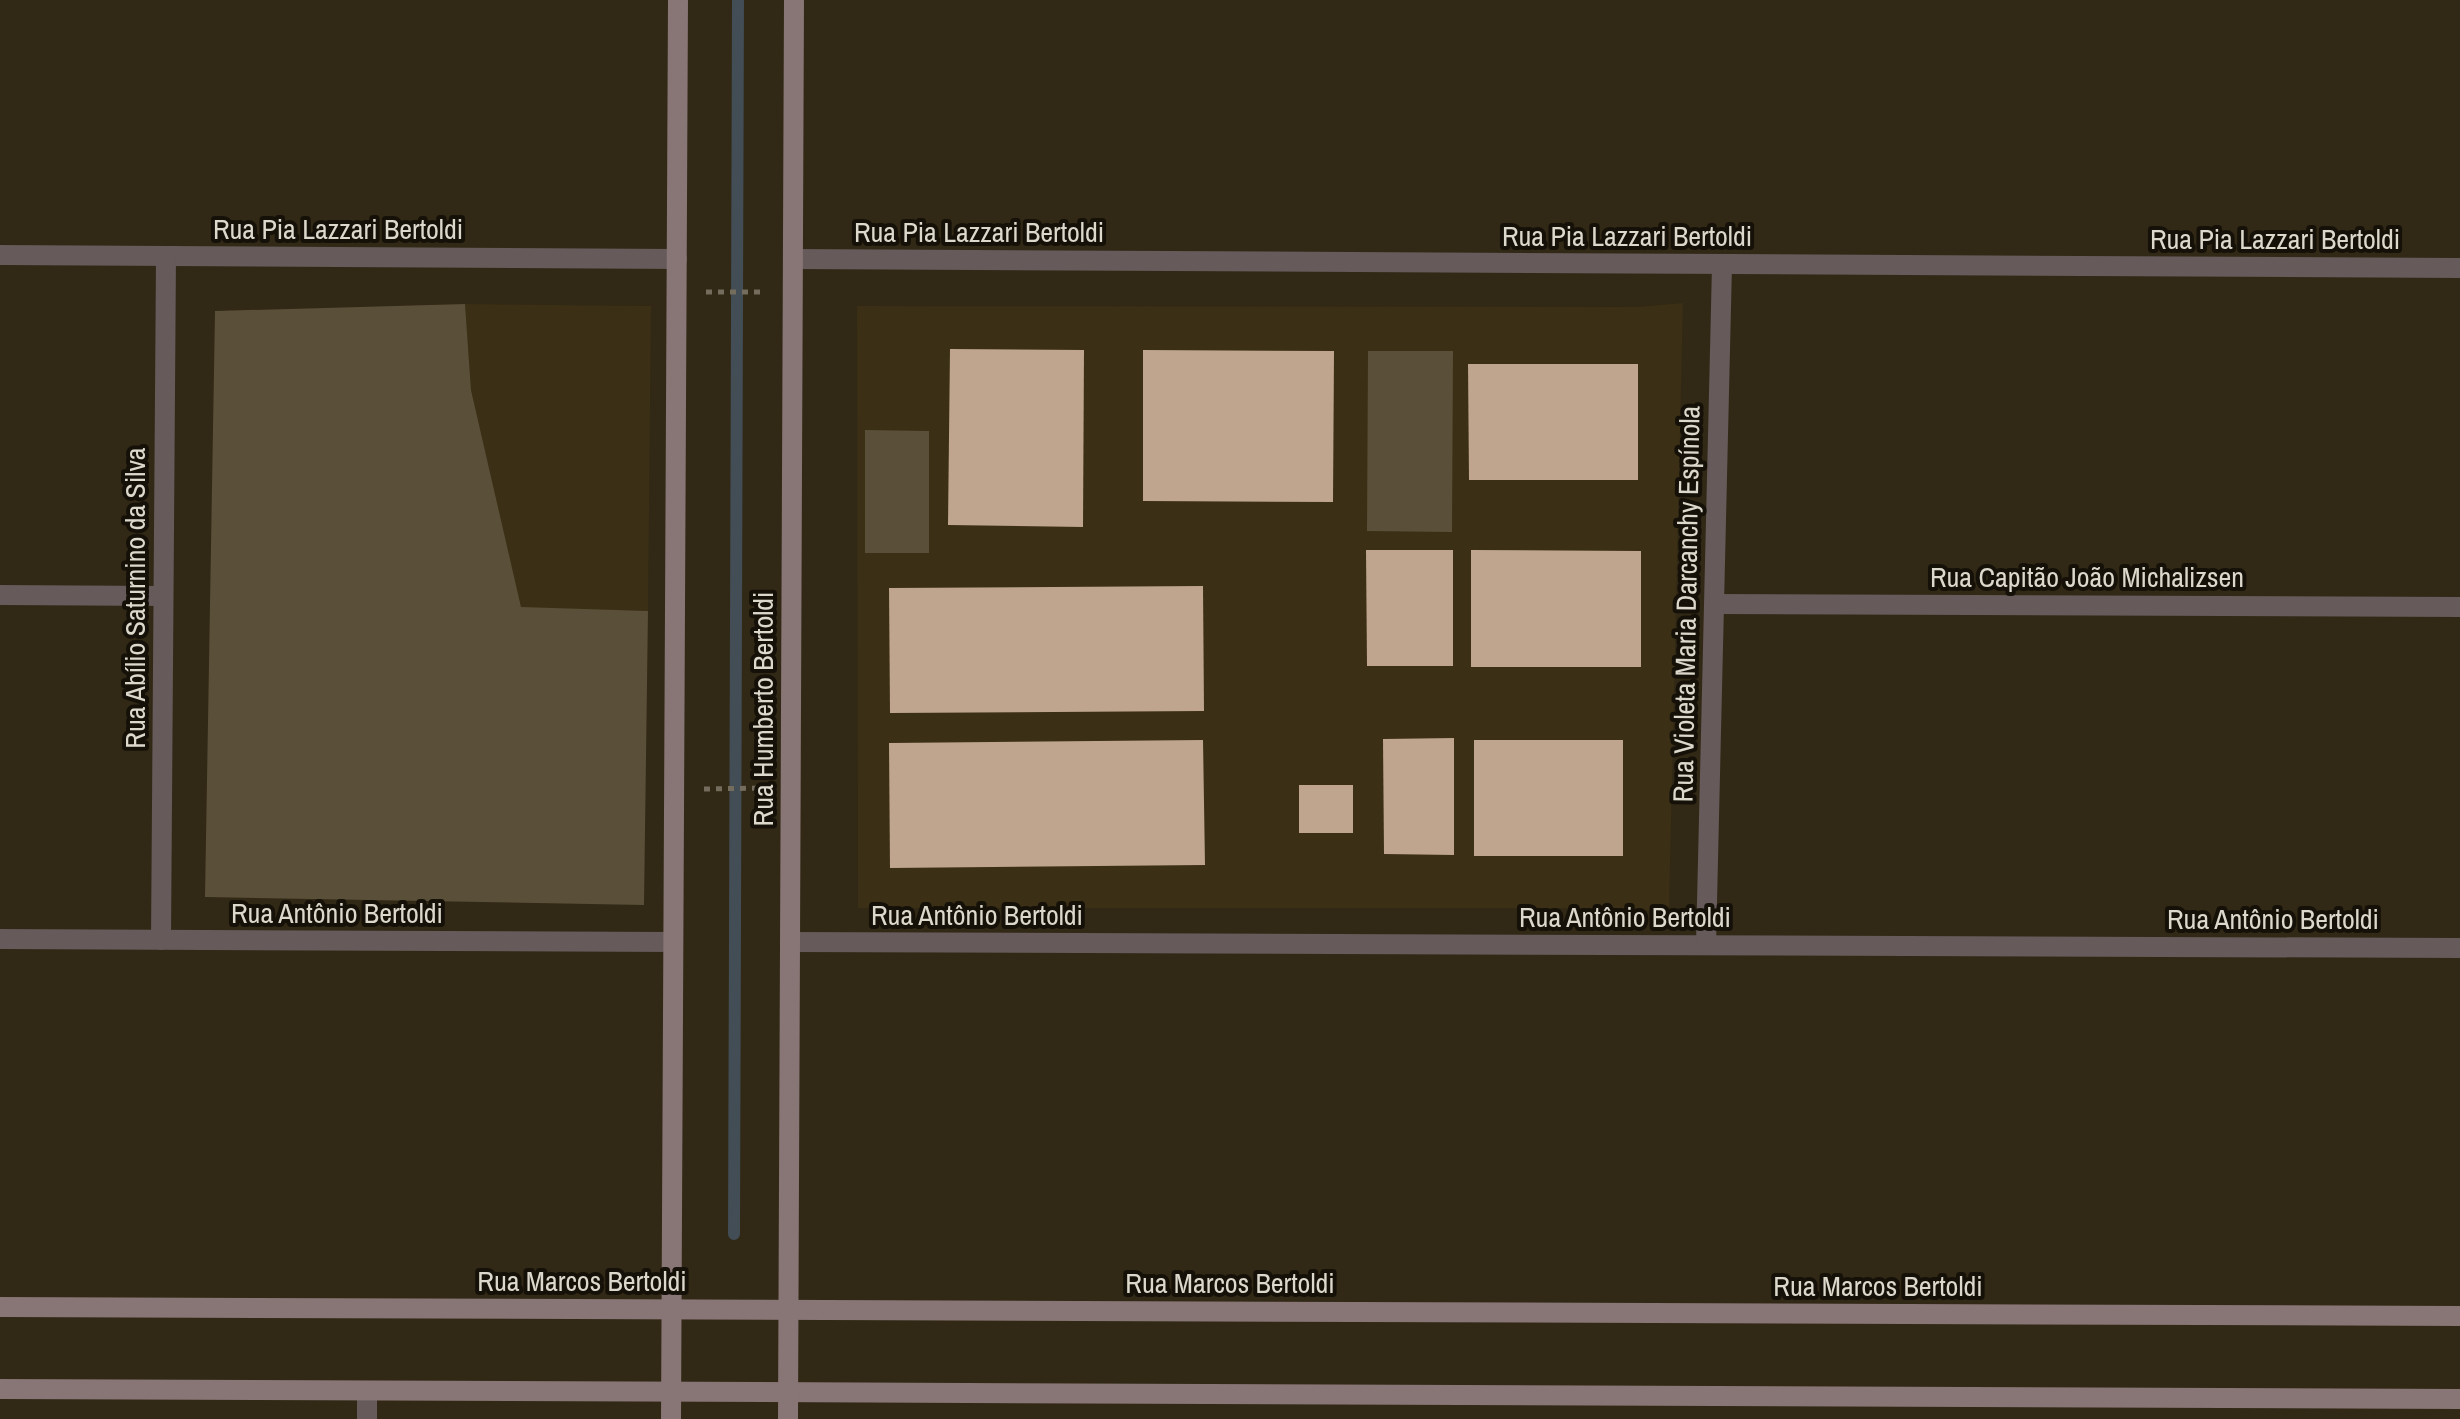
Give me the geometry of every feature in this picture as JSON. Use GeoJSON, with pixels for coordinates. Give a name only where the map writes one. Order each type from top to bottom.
{"type":"FeatureCollection","features":[{"type":"Feature","properties":{"kind":"street"},"geometry":{"type":"LineString","coordinates":[[671,1419],[678,0]]}},
{"type":"Feature","properties":{"kind":"street","name":"Rua Humberto Bertoldi"},"geometry":{"type":"LineString","coordinates":[[788,1419],[794,0]]}},
{"type":"Feature","properties":{"kind":"street","name":"Rua Pia Lazzari Bertoldi"},"geometry":{"type":"LineString","coordinates":[[0,255],[677,259]]}},
{"type":"Feature","properties":{"kind":"street","name":"Rua Abílio Saturnino da Silva"},"geometry":{"type":"LineString","coordinates":[[161,940],[166,256]]}},
{"type":"Feature","properties":{"kind":"street","name":"Rua Pia Lazzari Bertoldi"},"geometry":{"type":"LineString","coordinates":[[793,259],[2460,268]]}},
{"type":"Feature","properties":{"kind":"street","name":"Rua Violeta Maria Darcanchy Espínola"},"geometry":{"type":"LineString","coordinates":[[1706,945],[1722,265]]}},
{"type":"Feature","properties":{"kind":"street"},"geometry":{"type":"LineString","coordinates":[[0,595],[163,596]]}},
{"type":"Feature","properties":{"kind":"street","name":"Rua Capitão João Michalizsen"},"geometry":{"type":"LineString","coordinates":[[1714,604],[2460,607]]}},
{"type":"Feature","properties":{"kind":"street","name":"Rua Antônio Bertoldi"},"geometry":{"type":"LineString","coordinates":[[0,939],[673,942]]}},
{"type":"Feature","properties":{"kind":"street","name":"Rua Antônio Bertoldi"},"geometry":{"type":"LineString","coordinates":[[790,942],[2460,948]]}},
{"type":"Feature","properties":{"kind":"street","name":"Rua Marcos Bertoldi"},"geometry":{"type":"LineString","coordinates":[[0,1307],[2460,1316]]}},
{"type":"Feature","properties":{"kind":"street"},"geometry":{"type":"LineString","coordinates":[[0,1389],[2460,1399]]}},
{"type":"Feature","properties":{"kind":"street"},"geometry":{"type":"LineString","coordinates":[[367,1391],[367,1419]]}},
{"type":"Feature","properties":{"kind":"path"},"geometry":{"type":"LineString","coordinates":[[676,293],[793,292]]}},
{"type":"Feature","properties":{"kind":"path"},"geometry":{"type":"LineString","coordinates":[[674,789],[791,787]]}},
{"type":"Feature","properties":{"kind":"shaded area"},"geometry":{"type":"Polygon","coordinates":[[[1683,303],[1669,911],[1559,908],[858,908],[857,306],[1637,307],[1683,303]]]}},
{"type":"Feature","properties":{"kind":"shaded area"},"geometry":{"type":"Polygon","coordinates":[[[465,304],[651,306],[648,611],[521,608],[471,390],[465,304]]]}},
{"type":"Feature","properties":{"kind":"shaded area"},"geometry":{"type":"Polygon","coordinates":[[[465,304],[471,390],[521,607],[648,611],[644,905],[205,897],[215,311],[465,304]]]}},
{"type":"Feature","properties":{"kind":"shaded area"},"geometry":{"type":"Polygon","coordinates":[[[1368,351],[1453,351],[1452,532],[1367,531],[1368,351]]]}},
{"type":"Feature","properties":{"kind":"shaded area"},"geometry":{"type":"Polygon","coordinates":[[[865,430],[929,431],[929,553],[865,553],[865,430]]]}},
{"type":"Feature","properties":{"kind":"building"},"geometry":{"type":"Polygon","coordinates":[[[950,349],[1084,350],[1083,527],[948,525],[950,349]]]}},
{"type":"Feature","properties":{"kind":"building"},"geometry":{"type":"Polygon","coordinates":[[[1143,350],[1334,351],[1333,502],[1143,501],[1143,350]]]}},
{"type":"Feature","properties":{"kind":"building"},"geometry":{"type":"Polygon","coordinates":[[[1468,364],[1638,364],[1638,480],[1469,480],[1468,364]]]}},
{"type":"Feature","properties":{"kind":"building"},"geometry":{"type":"Polygon","coordinates":[[[1366,550],[1453,550],[1453,666],[1367,666],[1366,550]]]}},
{"type":"Feature","properties":{"kind":"building"},"geometry":{"type":"Polygon","coordinates":[[[1471,550],[1641,551],[1641,667],[1471,667],[1471,550]]]}},
{"type":"Feature","properties":{"kind":"building"},"geometry":{"type":"Polygon","coordinates":[[[1203,586],[1204,711],[890,713],[889,588],[1203,586]]]}},
{"type":"Feature","properties":{"kind":"building"},"geometry":{"type":"Polygon","coordinates":[[[1454,738],[1454,855],[1384,854],[1383,739],[1454,738]]]}},
{"type":"Feature","properties":{"kind":"building"},"geometry":{"type":"Polygon","coordinates":[[[1203,740],[1205,865],[890,868],[889,743],[1203,740]]]}},
{"type":"Feature","properties":{"kind":"building"},"geometry":{"type":"Polygon","coordinates":[[[1474,740],[1623,740],[1623,856],[1474,856],[1474,740]]]}},
{"type":"Feature","properties":{"kind":"building"},"geometry":{"type":"Polygon","coordinates":[[[1299,785],[1353,785],[1353,833],[1299,833],[1299,785]]]}},
{"type":"Feature","properties":{"kind":"waterway"},"geometry":{"type":"LineString","coordinates":[[734,1234],[738,0]]}}]}
